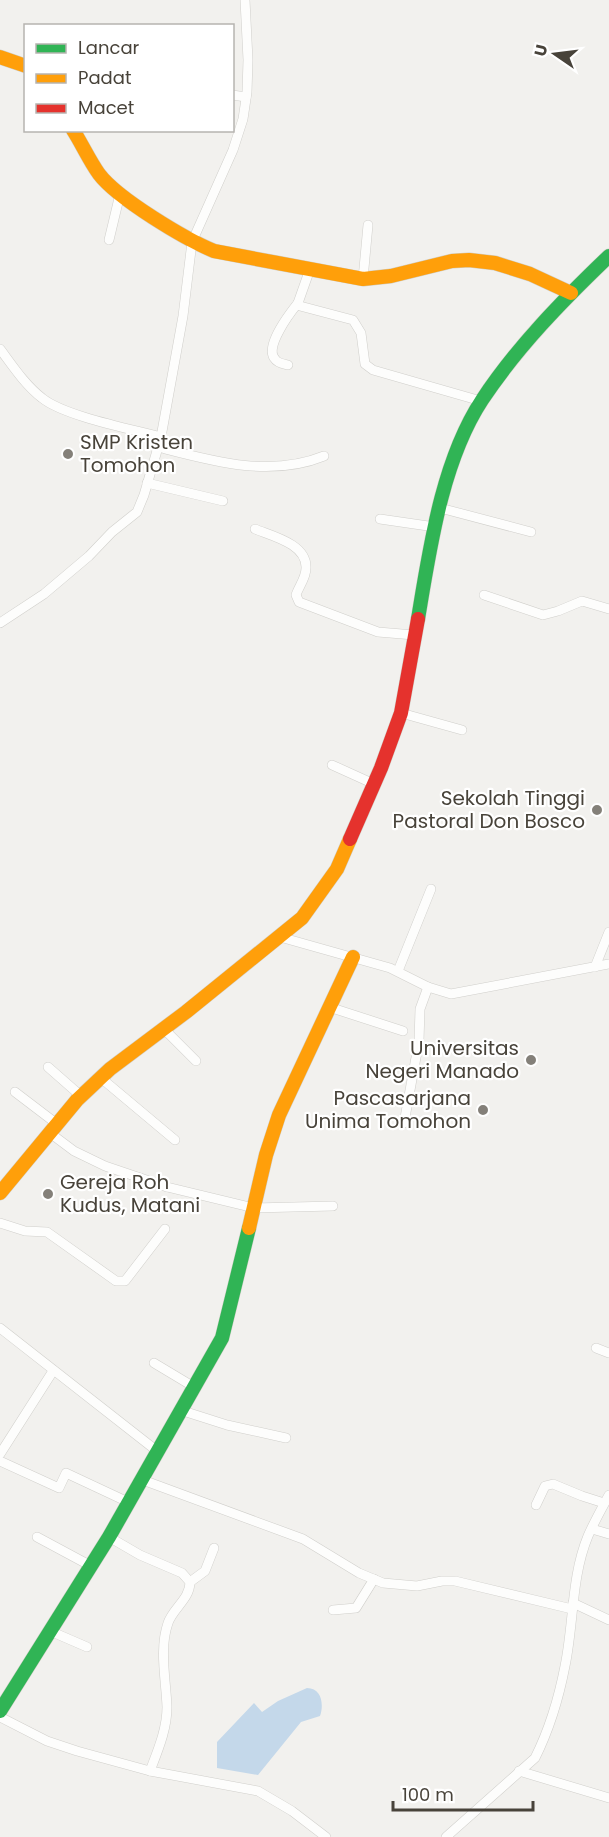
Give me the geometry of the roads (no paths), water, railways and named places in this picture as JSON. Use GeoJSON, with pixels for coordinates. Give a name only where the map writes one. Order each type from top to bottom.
{"type":"FeatureCollection","features":[{"type":"Feature","properties":{"kind":"main road"},"geometry":{"type":"LineString","coordinates":[[0,57],[24,65]]}},
{"type":"Feature","properties":{"kind":"main road"},"geometry":{"type":"LineString","coordinates":[[75,132],[100,175],[120,194],[192,242],[214,251],[363,279],[391,276],[452,261],[469,260],[510,266],[571,293]]}},
{"type":"Feature","properties":{"kind":"main road"},"geometry":{"type":"LineString","coordinates":[[2,1188],[81,1096],[302,918],[337,869],[374,784],[401,713],[435,527],[447,478],[460,443],[481,402],[521,348],[571,293],[607,261]]}},
{"type":"Feature","properties":{"kind":"main road"},"geometry":{"type":"LineString","coordinates":[[0,1711],[109,1538],[140,1479],[222,1338],[234,1296],[266,1155],[279,1115],[353,957]]}},
{"type":"Feature","properties":{"kind":"street"},"geometry":{"type":"LineString","coordinates":[[0,623],[62,580],[112,532],[137,512],[161,437],[183,316],[192,242],[233,150],[243,119],[248,60],[245,0]]}},
{"type":"Feature","properties":{"kind":"street"},"geometry":{"type":"LineString","coordinates":[[234,95],[246,97]]}},
{"type":"Feature","properties":{"kind":"street"},"geometry":{"type":"LineString","coordinates":[[109,240],[120,194]]}},
{"type":"Feature","properties":{"kind":"street"},"geometry":{"type":"LineString","coordinates":[[363,279],[368,225]]}},
{"type":"Feature","properties":{"kind":"street"},"geometry":{"type":"LineString","coordinates":[[288,365],[277,362],[272,352],[283,324],[298,303],[310,269]]}},
{"type":"Feature","properties":{"kind":"street"},"geometry":{"type":"LineString","coordinates":[[298,303],[300,306],[345,316],[353,320],[361,333],[365,364],[373,370],[481,402]]}},
{"type":"Feature","properties":{"kind":"street"},"geometry":{"type":"LineString","coordinates":[[0,349],[33,390],[47,402],[106,422],[161,437]]}},
{"type":"Feature","properties":{"kind":"street"},"geometry":{"type":"LineString","coordinates":[[158,447],[232,465],[258,467],[303,464],[324,456]]}},
{"type":"Feature","properties":{"kind":"street"},"geometry":{"type":"LineString","coordinates":[[147,483],[223,501]]}},
{"type":"Feature","properties":{"kind":"street"},"geometry":{"type":"LineString","coordinates":[[440,508],[531,532]]}},
{"type":"Feature","properties":{"kind":"street"},"geometry":{"type":"LineString","coordinates":[[380,519],[435,527]]}},
{"type":"Feature","properties":{"kind":"street"},"geometry":{"type":"LineString","coordinates":[[255,529],[286,542],[303,555],[307,569],[296,595],[299,602],[378,632],[414,635]]}},
{"type":"Feature","properties":{"kind":"street"},"geometry":{"type":"LineString","coordinates":[[484,595],[543,615],[582,601],[609,609]]}},
{"type":"Feature","properties":{"kind":"street"},"geometry":{"type":"LineString","coordinates":[[401,713],[462,730]]}},
{"type":"Feature","properties":{"kind":"street"},"geometry":{"type":"LineString","coordinates":[[332,765],[374,784]]}},
{"type":"Feature","properties":{"kind":"street"},"geometry":{"type":"LineString","coordinates":[[398,971],[431,890]]}},
{"type":"Feature","properties":{"kind":"street"},"geometry":{"type":"LineString","coordinates":[[595,967],[609,932]]}},
{"type":"Feature","properties":{"kind":"street"},"geometry":{"type":"LineString","coordinates":[[278,936],[398,971],[428,987],[451,994],[609,964]]}},
{"type":"Feature","properties":{"kind":"street"},"geometry":{"type":"LineString","coordinates":[[404,1123],[419,1041],[420,1009],[428,987]]}},
{"type":"Feature","properties":{"kind":"street"},"geometry":{"type":"LineString","coordinates":[[329,1007],[404,1031]]}},
{"type":"Feature","properties":{"kind":"street"},"geometry":{"type":"LineString","coordinates":[[164,1029],[196,1061]]}},
{"type":"Feature","properties":{"kind":"street"},"geometry":{"type":"LineString","coordinates":[[48,1067],[81,1096]]}},
{"type":"Feature","properties":{"kind":"street"},"geometry":{"type":"LineString","coordinates":[[101,1078],[175,1140]]}},
{"type":"Feature","properties":{"kind":"street"},"geometry":{"type":"LineString","coordinates":[[15,1092],[74,1151],[105,1166],[166,1187],[254,1208],[333,1206]]}},
{"type":"Feature","properties":{"kind":"street"},"geometry":{"type":"LineString","coordinates":[[0,1223],[26,1231],[47,1232],[120,1282],[125,1281],[165,1229]]}},
{"type":"Feature","properties":{"kind":"street"},"geometry":{"type":"LineString","coordinates":[[0,1328],[157,1451]]}},
{"type":"Feature","properties":{"kind":"street"},"geometry":{"type":"LineString","coordinates":[[596,1348],[609,1353]]}},
{"type":"Feature","properties":{"kind":"street"},"geometry":{"type":"LineString","coordinates":[[154,1363],[194,1387]]}},
{"type":"Feature","properties":{"kind":"street"},"geometry":{"type":"LineString","coordinates":[[0,1454],[52,1371]]}},
{"type":"Feature","properties":{"kind":"street"},"geometry":{"type":"LineString","coordinates":[[180,1410],[227,1425],[286,1438]]}},
{"type":"Feature","properties":{"kind":"street"},"geometry":{"type":"LineString","coordinates":[[0,1461],[59,1488],[66,1473],[128,1502]]}},
{"type":"Feature","properties":{"kind":"street"},"geometry":{"type":"LineString","coordinates":[[140,1479],[303,1539],[359,1573],[374,1579],[399,1586],[455,1581],[573,1606],[609,1620]]}},
{"type":"Feature","properties":{"kind":"street"},"geometry":{"type":"LineString","coordinates":[[446,1837],[535,1758],[551,1719],[565,1666],[583,1552],[607,1499],[582,1496],[553,1484],[545,1486],[536,1505]]}},
{"type":"Feature","properties":{"kind":"street"},"geometry":{"type":"LineString","coordinates":[[592,1528],[609,1534]]}},
{"type":"Feature","properties":{"kind":"street"},"geometry":{"type":"LineString","coordinates":[[37,1537],[91,1566]]}},
{"type":"Feature","properties":{"kind":"street"},"geometry":{"type":"LineString","coordinates":[[109,1538],[140,1555],[182,1573],[190,1582]]}},
{"type":"Feature","properties":{"kind":"street"},"geometry":{"type":"LineString","coordinates":[[150,1771],[165,1725],[167,1708],[164,1670],[166,1632],[172,1616],[188,1593],[190,1582],[205,1570],[214,1548]]}},
{"type":"Feature","properties":{"kind":"street"},"geometry":{"type":"LineString","coordinates":[[333,1610],[356,1608],[374,1579]]}},
{"type":"Feature","properties":{"kind":"street"},"geometry":{"type":"LineString","coordinates":[[50,1631],[87,1647]]}},
{"type":"Feature","properties":{"kind":"street"},"geometry":{"type":"LineString","coordinates":[[0,1717],[47,1741],[150,1771],[258,1791],[292,1811],[326,1837]]}},
{"type":"Feature","properties":{"kind":"street"},"geometry":{"type":"LineString","coordinates":[[519,1771],[609,1798]]}},
{"type":"Feature","properties":{"kind":"water"},"geometry":{"type":"Polygon","coordinates":[[[307,1688],[316,1691],[321,1698],[320,1716],[301,1722],[258,1775],[217,1768],[217,1742],[254,1703],[262,1712],[278,1701],[307,1688]]]}},
{"type":"Feature","properties":{"kind":"place","name":"SMP Kristen Tomohon"},"geometry":{"type":"Point","coordinates":[68,454]}},
{"type":"Feature","properties":{"kind":"place","name":"Sekolah Tinggi Pastoral Don Bosco"},"geometry":{"type":"Point","coordinates":[597,810]}},
{"type":"Feature","properties":{"kind":"place","name":"Universitas Negeri Manado"},"geometry":{"type":"Point","coordinates":[531,1060]}},
{"type":"Feature","properties":{"kind":"place","name":"Pascasarjana Unima Tomohon"},"geometry":{"type":"Point","coordinates":[483,1110]}},
{"type":"Feature","properties":{"kind":"place","name":"Gereja Roh Kudus, Matani"},"geometry":{"type":"Point","coordinates":[48,1194]}}]}
